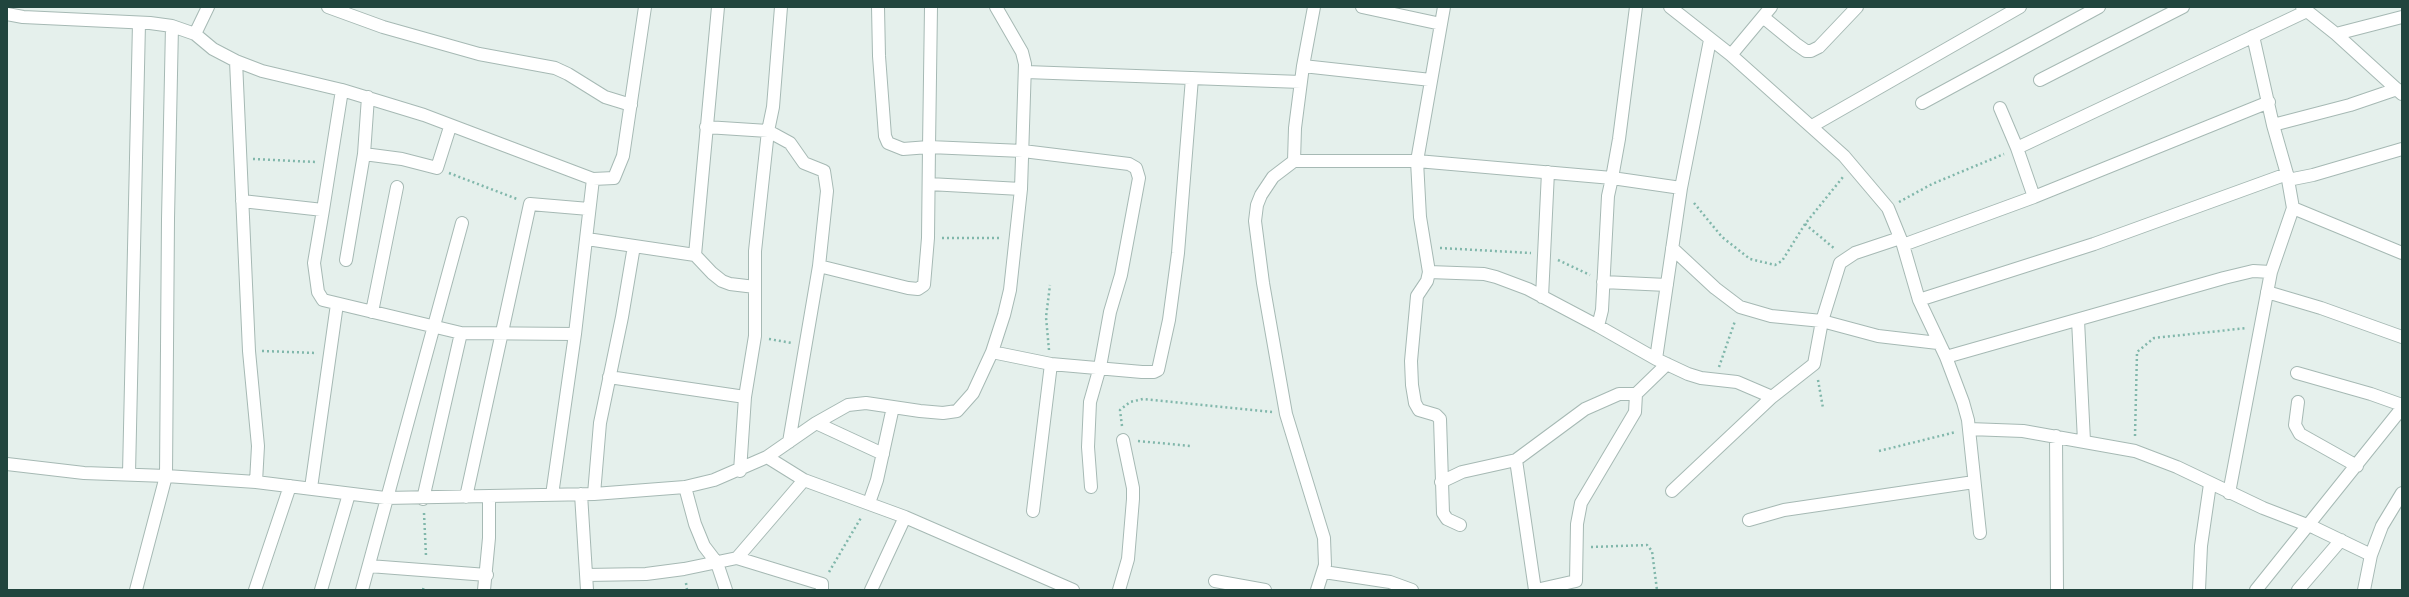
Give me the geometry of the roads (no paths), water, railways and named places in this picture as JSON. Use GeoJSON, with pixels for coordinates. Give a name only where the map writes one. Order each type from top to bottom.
{"type":"FeatureCollection","features":[{"type":"Feature","properties":{"kind":"street"},"geometry":{"type":"LineString","coordinates":[[195,34],[208,7]]}},
{"type":"Feature","properties":{"kind":"street"},"geometry":{"type":"LineString","coordinates":[[328,7],[383,27],[479,54],[555,68],[568,74],[605,97],[631,105]]}},
{"type":"Feature","properties":{"kind":"street"},"geometry":{"type":"LineString","coordinates":[[7,14],[23,17],[172,26],[195,34],[213,49],[236,62],[286,77],[368,97],[424,115],[450,127],[593,179],[608,179],[614,178],[618,171],[631,105],[645,7]]}},
{"type":"Feature","properties":{"kind":"street"},"geometry":{"type":"LineString","coordinates":[[695,255],[718,7]]}},
{"type":"Feature","properties":{"kind":"street"},"geometry":{"type":"LineString","coordinates":[[740,471],[746,397],[755,336],[755,251],[768,131],[774,107],[782,7]]}},
{"type":"Feature","properties":{"kind":"street"},"geometry":{"type":"LineString","coordinates":[[878,7],[879,56],[885,136],[888,143],[903,149],[929,147],[1023,151],[1129,164],[1136,168],[1139,172],[1121,275],[1110,312],[1100,368],[1088,418],[1091,487]]}},
{"type":"Feature","properties":{"kind":"street"},"geometry":{"type":"LineString","coordinates":[[819,266],[918,289],[925,282],[928,238],[931,7]]}},
{"type":"Feature","properties":{"kind":"street"},"geometry":{"type":"LineString","coordinates":[[7,464],[84,473],[129,474],[256,482],[385,498],[423,499],[594,494],[685,487],[714,480],[740,471],[767,457],[816,422],[839,409],[856,403],[943,413],[957,411],[972,393],[992,352],[1010,290],[1021,189],[1026,72],[1022,52],[996,7]]}},
{"type":"Feature","properties":{"kind":"street"},"geometry":{"type":"LineString","coordinates":[[1294,161],[1295,128],[1303,66],[1314,7]]}},
{"type":"Feature","properties":{"kind":"street"},"geometry":{"type":"LineString","coordinates":[[1362,7],[1441,24]]}},
{"type":"Feature","properties":{"kind":"street"},"geometry":{"type":"LineString","coordinates":[[1444,7],[1418,161],[1420,217],[1429,272],[1427,281],[1417,296],[1411,361],[1412,385],[1415,403],[1419,410],[1436,415],[1440,419],[1443,513],[1447,519],[1460,525]]}},
{"type":"Feature","properties":{"kind":"street"},"geometry":{"type":"LineString","coordinates":[[1598,326],[1602,316],[1608,196],[1612,178],[1636,7]]}},
{"type":"Feature","properties":{"kind":"street"},"geometry":{"type":"LineString","coordinates":[[1731,55],[1771,7]]}},
{"type":"Feature","properties":{"kind":"street"},"geometry":{"type":"LineString","coordinates":[[1763,17],[1806,51],[1812,51],[1819,46],[1857,7]]}},
{"type":"Feature","properties":{"kind":"street"},"geometry":{"type":"LineString","coordinates":[[1812,126],[2020,7]]}},
{"type":"Feature","properties":{"kind":"street"},"geometry":{"type":"LineString","coordinates":[[1922,103],[2099,7]]}},
{"type":"Feature","properties":{"kind":"street"},"geometry":{"type":"LineString","coordinates":[[2040,80],[2183,7]]}},
{"type":"Feature","properties":{"kind":"street"},"geometry":{"type":"LineString","coordinates":[[1672,8],[1710,40],[1731,55],[1812,126],[1854,166],[1888,208],[1901,241],[1919,300],[1938,343],[1946,357],[1963,402],[1969,429],[1980,533]]}},
{"type":"Feature","properties":{"kind":"street"},"geometry":{"type":"LineString","coordinates":[[2017,148],[2253,36],[2305,9],[2336,34],[2399,91]]}},
{"type":"Feature","properties":{"kind":"street"},"geometry":{"type":"LineString","coordinates":[[2336,34],[2402,17]]}},
{"type":"Feature","properties":{"kind":"street"},"geometry":{"type":"LineString","coordinates":[[129,474],[139,23]]}},
{"type":"Feature","properties":{"kind":"street"},"geometry":{"type":"LineString","coordinates":[[136,590],[166,476],[168,220],[172,26]]}},
{"type":"Feature","properties":{"kind":"street"},"geometry":{"type":"LineString","coordinates":[[2229,493],[2271,272],[2293,208],[2288,177],[2253,36]]}},
{"type":"Feature","properties":{"kind":"street"},"geometry":{"type":"LineString","coordinates":[[1516,460],[1535,590],[1576,582],[1576,548],[1581,503],[1635,412],[1636,394],[1661,362],[1667,285],[1681,188],[1710,40]]}},
{"type":"Feature","properties":{"kind":"street"},"geometry":{"type":"LineString","coordinates":[[236,62],[250,351],[258,446],[256,482]]}},
{"type":"Feature","properties":{"kind":"street"},"geometry":{"type":"LineString","coordinates":[[1303,66],[1431,80]]}},
{"type":"Feature","properties":{"kind":"street"},"geometry":{"type":"LineString","coordinates":[[1026,72],[1301,82]]}},
{"type":"Feature","properties":{"kind":"street"},"geometry":{"type":"LineString","coordinates":[[992,352],[1051,364],[1154,372],[1159,368],[1170,320],[1178,253],[1192,78]]}},
{"type":"Feature","properties":{"kind":"street"},"geometry":{"type":"LineString","coordinates":[[342,90],[314,264],[318,292],[323,300],[432,328],[461,333],[502,335],[575,334]]}},
{"type":"Feature","properties":{"kind":"street"},"geometry":{"type":"LineString","coordinates":[[2274,125],[2399,91]]}},
{"type":"Feature","properties":{"kind":"street"},"geometry":{"type":"LineString","coordinates":[[346,260],[364,154],[368,97]]}},
{"type":"Feature","properties":{"kind":"street"},"geometry":{"type":"LineString","coordinates":[[1672,491],[1772,397],[1814,364],[1822,321],[1837,267],[1846,258],[1881,243],[1901,241],[2034,197],[2269,102]]}},
{"type":"Feature","properties":{"kind":"street"},"geometry":{"type":"LineString","coordinates":[[2000,108],[2017,148],[2034,197]]}},
{"type":"Feature","properties":{"kind":"street"},"geometry":{"type":"LineString","coordinates":[[364,154],[402,159],[438,168],[450,127]]}},
{"type":"Feature","properties":{"kind":"street"},"geometry":{"type":"LineString","coordinates":[[706,127],[768,131],[790,143],[804,163],[824,172],[827,191],[819,266],[789,442]]}},
{"type":"Feature","properties":{"kind":"street"},"geometry":{"type":"LineString","coordinates":[[1919,300],[2094,244],[2288,177],[2313,176],[2402,150]]}},
{"type":"Feature","properties":{"kind":"street"},"geometry":{"type":"LineString","coordinates":[[1317,590],[1324,572],[1326,556],[1322,527],[1306,483],[1286,414],[1263,284],[1256,221],[1257,205],[1261,195],[1273,177],[1294,161],[1418,161],[1612,178],[1681,188]]}},
{"type":"Feature","properties":{"kind":"street"},"geometry":{"type":"LineString","coordinates":[[1542,297],[1548,172]]}},
{"type":"Feature","properties":{"kind":"street"},"geometry":{"type":"LineString","coordinates":[[552,495],[575,334],[593,179]]}},
{"type":"Feature","properties":{"kind":"street"},"geometry":{"type":"LineString","coordinates":[[929,184],[1021,189]]}},
{"type":"Feature","properties":{"kind":"street"},"geometry":{"type":"LineString","coordinates":[[372,312],[396,187]]}},
{"type":"Feature","properties":{"kind":"street"},"geometry":{"type":"LineString","coordinates":[[242,201],[323,210]]}},
{"type":"Feature","properties":{"kind":"street"},"geometry":{"type":"LineString","coordinates":[[466,497],[530,204],[589,208]]}},
{"type":"Feature","properties":{"kind":"street"},"geometry":{"type":"LineString","coordinates":[[2293,208],[2402,252]]}},
{"type":"Feature","properties":{"kind":"street"},"geometry":{"type":"LineString","coordinates":[[362,590],[385,498],[462,223]]}},
{"type":"Feature","properties":{"kind":"street"},"geometry":{"type":"LineString","coordinates":[[587,239],[695,255],[722,281],[730,284],[755,287]]}},
{"type":"Feature","properties":{"kind":"street"},"geometry":{"type":"LineString","coordinates":[[594,494],[600,423],[622,317],[634,246]]}},
{"type":"Feature","properties":{"kind":"street"},"geometry":{"type":"LineString","coordinates":[[1672,248],[1715,288],[1740,307],[1771,316],[1822,321],[1878,336],[1938,343]]}},
{"type":"Feature","properties":{"kind":"street"},"geometry":{"type":"LineString","coordinates":[[1946,357],[2240,273],[2261,270],[2271,272]]}},
{"type":"Feature","properties":{"kind":"street"},"geometry":{"type":"LineString","coordinates":[[1429,272],[1487,274],[1528,289],[1598,326],[1661,362],[1701,378],[1737,382],[1772,397]]}},
{"type":"Feature","properties":{"kind":"street"},"geometry":{"type":"LineString","coordinates":[[1603,282],[1667,285]]}},
{"type":"Feature","properties":{"kind":"street"},"geometry":{"type":"LineString","coordinates":[[2267,292],[2321,308],[2402,337]]}},
{"type":"Feature","properties":{"kind":"street"},"geometry":{"type":"LineString","coordinates":[[311,488],[336,304]]}},
{"type":"Feature","properties":{"kind":"street"},"geometry":{"type":"LineString","coordinates":[[2078,320],[2084,441]]}},
{"type":"Feature","properties":{"kind":"street"},"geometry":{"type":"LineString","coordinates":[[423,499],[461,333]]}},
{"type":"Feature","properties":{"kind":"street"},"geometry":{"type":"LineString","coordinates":[[1033,511],[1051,364]]}},
{"type":"Feature","properties":{"kind":"street"},"geometry":{"type":"LineString","coordinates":[[2256,590],[2311,526],[2402,406],[2371,394],[2297,373]]}},
{"type":"Feature","properties":{"kind":"street"},"geometry":{"type":"LineString","coordinates":[[609,377],[746,397]]}},
{"type":"Feature","properties":{"kind":"street"},"geometry":{"type":"LineString","coordinates":[[1441,482],[1462,472],[1516,460],[1585,409],[1619,394],[1636,394]]}},
{"type":"Feature","properties":{"kind":"street"},"geometry":{"type":"LineString","coordinates":[[2298,402],[2295,425],[2300,434],[2356,466]]}},
{"type":"Feature","properties":{"kind":"street"},"geometry":{"type":"LineString","coordinates":[[869,503],[883,454],[893,407]]}},
{"type":"Feature","properties":{"kind":"street"},"geometry":{"type":"LineString","coordinates":[[816,422],[883,454]]}},
{"type":"Feature","properties":{"kind":"street"},"geometry":{"type":"LineString","coordinates":[[1969,429],[2001,429],[2056,436],[2135,451],[2229,493],[2311,526],[2372,555]]}},
{"type":"Feature","properties":{"kind":"street"},"geometry":{"type":"LineString","coordinates":[[2056,436],[2057,590]]}},
{"type":"Feature","properties":{"kind":"street"},"geometry":{"type":"LineString","coordinates":[[1119,590],[1128,559],[1133,499],[1123,440]]}},
{"type":"Feature","properties":{"kind":"street"},"geometry":{"type":"LineString","coordinates":[[767,457],[804,480],[905,517],[1073,590]]}},
{"type":"Feature","properties":{"kind":"street"},"geometry":{"type":"LineString","coordinates":[[736,558],[804,480]]}},
{"type":"Feature","properties":{"kind":"street"},"geometry":{"type":"LineString","coordinates":[[1749,520],[1784,510],[1974,482]]}},
{"type":"Feature","properties":{"kind":"street"},"geometry":{"type":"LineString","coordinates":[[2199,590],[2201,546],[2210,484]]}},
{"type":"Feature","properties":{"kind":"street"},"geometry":{"type":"LineString","coordinates":[[255,590],[290,486]]}},
{"type":"Feature","properties":{"kind":"street"},"geometry":{"type":"LineString","coordinates":[[685,487],[695,524],[704,546],[717,563],[726,590]]}},
{"type":"Feature","properties":{"kind":"street"},"geometry":{"type":"LineString","coordinates":[[2364,590],[2372,555],[2382,526],[2402,493]]}},
{"type":"Feature","properties":{"kind":"street"},"geometry":{"type":"LineString","coordinates":[[321,590],[350,494]]}},
{"type":"Feature","properties":{"kind":"street"},"geometry":{"type":"LineString","coordinates":[[581,494],[587,590]]}},
{"type":"Feature","properties":{"kind":"street"},"geometry":{"type":"LineString","coordinates":[[484,590],[487,575],[489,497]]}},
{"type":"Feature","properties":{"kind":"street"},"geometry":{"type":"LineString","coordinates":[[871,590],[905,517]]}},
{"type":"Feature","properties":{"kind":"street"},"geometry":{"type":"LineString","coordinates":[[2298,590],[2338,538]]}},
{"type":"Feature","properties":{"kind":"street"},"geometry":{"type":"LineString","coordinates":[[586,575],[646,574],[717,563],[736,558],[822,587]]}},
{"type":"Feature","properties":{"kind":"street"},"geometry":{"type":"LineString","coordinates":[[369,566],[427,572],[487,575]]}},
{"type":"Feature","properties":{"kind":"street"},"geometry":{"type":"LineString","coordinates":[[1324,572],[1390,582],[1412,590]]}},
{"type":"Feature","properties":{"kind":"street"},"geometry":{"type":"LineString","coordinates":[[1215,581],[1265,590]]}}]}
